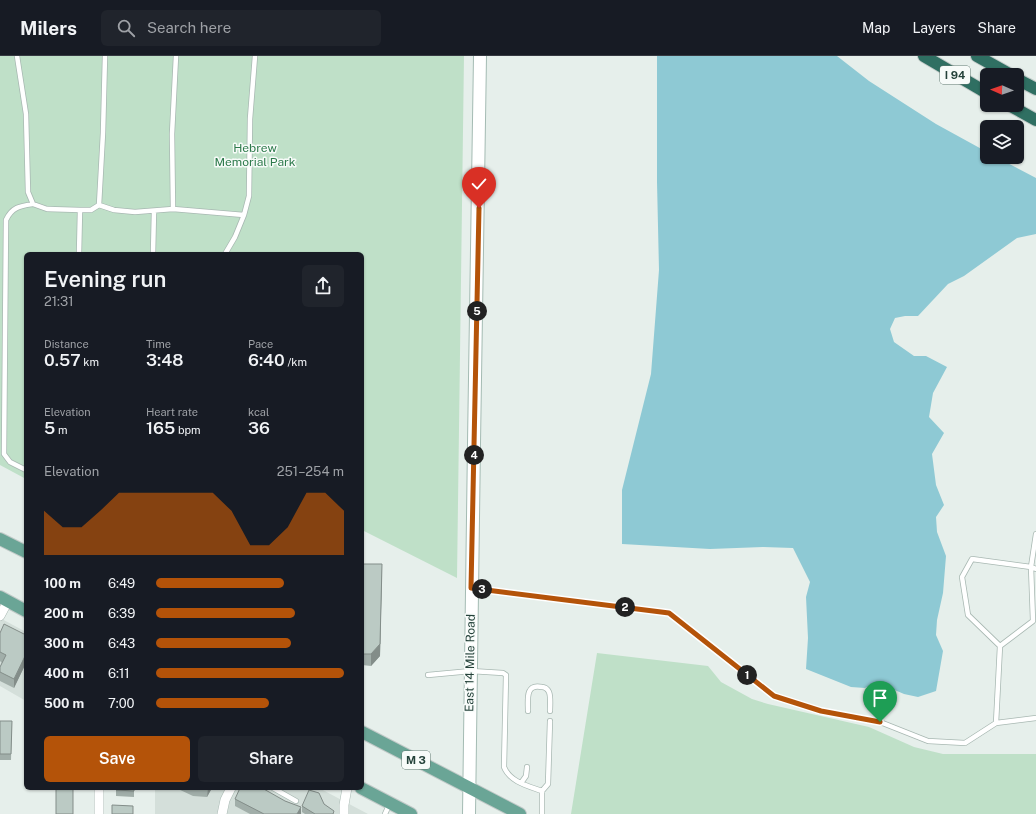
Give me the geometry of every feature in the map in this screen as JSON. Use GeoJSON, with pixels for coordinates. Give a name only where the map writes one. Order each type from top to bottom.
{"type":"FeatureCollection","features":[{"type":"Feature","properties":{"kind":"highway","name":"I 94"},"geometry":{"type":"LineString","coordinates":[[924,56],[980,88]]}},
{"type":"Feature","properties":{"kind":"highway","name":"I 94"},"geometry":{"type":"LineString","coordinates":[[977,56],[998,68]]}},
{"type":"Feature","properties":{"kind":"highway"},"geometry":{"type":"LineString","coordinates":[[1024,83],[1036,89]]}},
{"type":"Feature","properties":{"kind":"highway"},"geometry":{"type":"LineString","coordinates":[[1022,112],[1036,120]]}},
{"type":"Feature","properties":{"kind":"main road","name":"East 14 Mile Road"},"geometry":{"type":"LineString","coordinates":[[469,814],[471,588],[480,56]]}},
{"type":"Feature","properties":{"kind":"main road"},"geometry":{"type":"LineString","coordinates":[[0,539],[24,551]]}},
{"type":"Feature","properties":{"kind":"main road"},"geometry":{"type":"LineString","coordinates":[[4,599],[24,610]]}},
{"type":"Feature","properties":{"kind":"main road","name":"M 3"},"geometry":{"type":"LineString","coordinates":[[364,733],[520,814]]}},
{"type":"Feature","properties":{"kind":"main road"},"geometry":{"type":"LineString","coordinates":[[364,790],[387,809],[411,814]]}},
{"type":"Feature","properties":{"kind":"street"},"geometry":{"type":"LineString","coordinates":[[0,616],[4,599]]}},
{"type":"Feature","properties":{"kind":"street"},"geometry":{"type":"LineString","coordinates":[[99,790],[99,814]]}},
{"type":"Feature","properties":{"kind":"street"},"geometry":{"type":"LineString","coordinates":[[222,814],[225,800],[230,790]]}},
{"type":"Feature","properties":{"kind":"street"},"geometry":{"type":"LineString","coordinates":[[344,814],[347,790]]}},
{"type":"Feature","properties":{"kind":"lane"},"geometry":{"type":"LineString","coordinates":[[17,56],[26,114],[28,192],[33,204]]}},
{"type":"Feature","properties":{"kind":"lane"},"geometry":{"type":"LineString","coordinates":[[99,205],[105,56]]}},
{"type":"Feature","properties":{"kind":"lane"},"geometry":{"type":"LineString","coordinates":[[173,209],[172,134],[176,56]]}},
{"type":"Feature","properties":{"kind":"lane"},"geometry":{"type":"LineString","coordinates":[[226,252],[235,237],[244,215],[249,196],[250,119],[255,56]]}},
{"type":"Feature","properties":{"kind":"lane"},"geometry":{"type":"LineString","coordinates":[[24,469],[10,462],[4,454],[6,220],[10,211],[21,206],[33,204],[47,209],[80,210],[91,210],[99,205]]}},
{"type":"Feature","properties":{"kind":"lane"},"geometry":{"type":"LineString","coordinates":[[99,205],[114,210],[128,211],[173,209],[244,215]]}},
{"type":"Feature","properties":{"kind":"lane"},"geometry":{"type":"LineString","coordinates":[[79,252],[80,210]]}},
{"type":"Feature","properties":{"kind":"lane"},"geometry":{"type":"LineString","coordinates":[[153,252],[154,211]]}},
{"type":"Feature","properties":{"kind":"lane"},"geometry":{"type":"LineString","coordinates":[[1000,646],[1035,622],[1034,568],[1036,534]]}},
{"type":"Feature","properties":{"kind":"lane"},"geometry":{"type":"LineString","coordinates":[[996,723],[1000,646],[968,614],[962,577],[972,559],[1034,568]]}},
{"type":"Feature","properties":{"kind":"lane"},"geometry":{"type":"LineString","coordinates":[[471,588],[669,613],[774,696],[821,711],[880,722],[928,741],[965,743],[996,723],[1036,718]]}},
{"type":"Feature","properties":{"kind":"lane"},"geometry":{"type":"LineString","coordinates":[[428,675],[471,671],[503,673],[506,675],[504,767],[506,772],[512,778],[542,791]]}},
{"type":"Feature","properties":{"kind":"lane"},"geometry":{"type":"LineString","coordinates":[[528,711],[528,697],[530,690],[532,686],[537,686],[548,690],[550,694],[550,711]]}},
{"type":"Feature","properties":{"kind":"lane"},"geometry":{"type":"LineString","coordinates":[[542,814],[542,791],[548,784],[550,721]]}},
{"type":"Feature","properties":{"kind":"lane"},"geometry":{"type":"LineString","coordinates":[[521,783],[526,776],[527,767]]}},
{"type":"Feature","properties":{"kind":"lane"},"geometry":{"type":"LineString","coordinates":[[277,790],[296,801]]}},
{"type":"Feature","properties":{"kind":"shaded area"},"geometry":{"type":"Polygon","coordinates":[[[0,618],[24,631],[24,700],[0,686],[0,618]]]}},
{"type":"Feature","properties":{"kind":"shaded area"},"geometry":{"type":"Polygon","coordinates":[[[155,790],[323,790],[368,814],[155,814],[155,790]]]}},
{"type":"Feature","properties":{"kind":"green space","name":"Hebrew Memorial Park"},"geometry":{"type":"Polygon","coordinates":[[[0,56],[464,56],[457,578],[364,531],[364,252],[24,252],[24,478],[0,465],[0,56]]]}},
{"type":"Feature","properties":{"kind":"green space"},"geometry":{"type":"Polygon","coordinates":[[[597,653],[708,666],[721,682],[752,699],[869,727],[914,747],[943,754],[1036,754],[1036,814],[571,814],[597,653]]]}},
{"type":"Feature","properties":{"kind":"water"},"geometry":{"type":"Polygon","coordinates":[[[657,56],[837,56],[869,81],[936,124],[980,148],[980,164],[1009,164],[1036,178],[1036,234],[1017,238],[964,276],[948,284],[918,316],[895,318],[890,329],[894,342],[914,356],[926,356],[947,367],[933,393],[929,417],[944,433],[932,454],[936,485],[944,505],[936,517],[937,532],[946,556],[943,593],[937,620],[936,635],[943,651],[936,691],[918,697],[904,694],[876,682],[865,688],[851,687],[806,669],[808,638],[806,597],[810,582],[793,548],[763,547],[710,549],[622,544],[622,490],[651,374],[659,270],[657,56]]]}},
{"type":"Feature","properties":{"kind":"building"},"geometry":{"type":"Polygon","coordinates":[[[364,564],[382,564],[380,644],[371,654],[364,654],[364,564]]]}},
{"type":"Feature","properties":{"kind":"building"},"geometry":{"type":"Polygon","coordinates":[[[4,624],[24,634],[24,658],[14,679],[0,672],[0,667],[6,655],[0,652],[0,633],[4,624]]]}},
{"type":"Feature","properties":{"kind":"building"},"geometry":{"type":"Polygon","coordinates":[[[0,721],[12,721],[11,754],[0,754],[0,721]]]}},
{"type":"Feature","properties":{"kind":"building"},"geometry":{"type":"Polygon","coordinates":[[[56,790],[73,790],[73,814],[56,814],[56,790]]]}},
{"type":"Feature","properties":{"kind":"building"},"geometry":{"type":"Polygon","coordinates":[[[239,790],[266,790],[285,801],[301,807],[297,814],[264,814],[235,799],[239,790]]]}},
{"type":"Feature","properties":{"kind":"building"},"geometry":{"type":"Polygon","coordinates":[[[309,790],[319,793],[324,804],[334,811],[333,814],[315,814],[302,806],[309,790]]]}},
{"type":"Feature","properties":{"kind":"building"},"geometry":{"type":"Polygon","coordinates":[[[112,805],[133,806],[133,814],[112,814],[112,805]]]}},
{"type":"Feature","properties":{"kind":"route"},"geometry":{"type":"LineString","coordinates":[[479,208],[471,588],[669,613],[774,696],[821,711],[880,722]]}}]}
